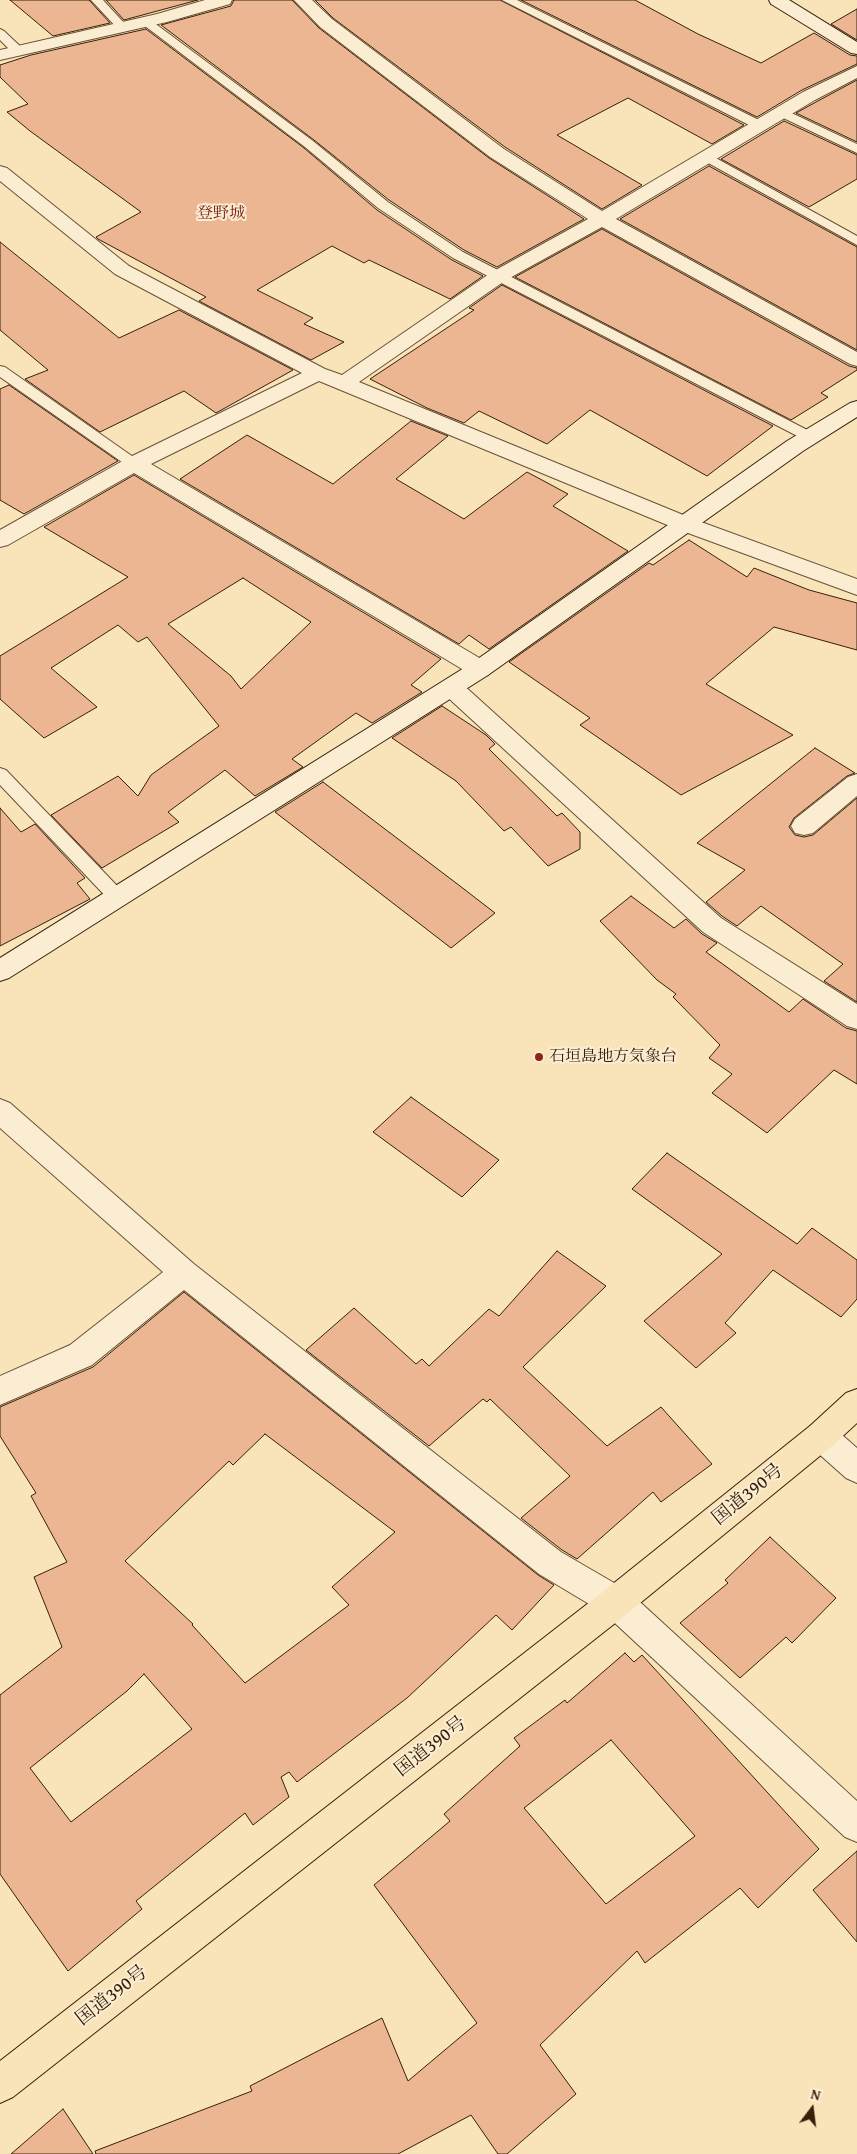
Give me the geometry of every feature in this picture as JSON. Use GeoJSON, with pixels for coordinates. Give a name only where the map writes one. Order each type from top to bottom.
{"type":"FeatureCollection","features":[{"type":"Feature","properties":{"kind":"highway","name":"国道390号"},"geometry":{"type":"LineString","coordinates":[[0,2084],[616,1602],[821,1436],[857,1403]]}},
{"type":"Feature","properties":{"kind":"street"},"geometry":{"type":"LineString","coordinates":[[0,55],[122,27],[224,0]]}},
{"type":"Feature","properties":{"kind":"street"},"geometry":{"type":"LineString","coordinates":[[302,0],[326,23],[497,153],[602,219],[857,360]]}},
{"type":"Feature","properties":{"kind":"street"},"geometry":{"type":"LineString","coordinates":[[777,0],[857,49]]}},
{"type":"Feature","properties":{"kind":"street"},"geometry":{"type":"LineString","coordinates":[[344,383],[499,276],[602,219],[781,112],[857,71]]}},
{"type":"Feature","properties":{"kind":"street"},"geometry":{"type":"LineString","coordinates":[[0,172],[122,270],[318,373],[685,524],[857,587]]}},
{"type":"Feature","properties":{"kind":"street"},"geometry":{"type":"LineString","coordinates":[[0,540],[134,464],[318,373]]}},
{"type":"Feature","properties":{"kind":"street"},"geometry":{"type":"LineString","coordinates":[[0,971],[452,688],[810,437],[857,408]]}},
{"type":"Feature","properties":{"kind":"street"},"geometry":{"type":"LineString","coordinates":[[134,464],[480,669]]}},
{"type":"Feature","properties":{"kind":"street"},"geometry":{"type":"LineString","coordinates":[[452,688],[712,925],[857,1018]]}},
{"type":"Feature","properties":{"kind":"street"},"geometry":{"type":"LineString","coordinates":[[804,826],[857,784]]}},
{"type":"Feature","properties":{"kind":"street"},"geometry":{"type":"LineString","coordinates":[[0,1111],[184,1273],[550,1563],[616,1602],[857,1825]]}},
{"type":"Feature","properties":{"kind":"street"},"geometry":{"type":"LineString","coordinates":[[0,1391],[81,1354],[184,1273]]}},
{"type":"Feature","properties":{"kind":"street"},"geometry":{"type":"LineString","coordinates":[[821,1436],[857,1468]]}},
{"type":"Feature","properties":{"kind":"lane"},"geometry":{"type":"LineString","coordinates":[[97,0],[122,27]]}},
{"type":"Feature","properties":{"kind":"lane"},"geometry":{"type":"LineString","coordinates":[[508,0],[759,125]]}},
{"type":"Feature","properties":{"kind":"lane"},"geometry":{"type":"LineString","coordinates":[[144,21],[309,144],[382,205],[458,255],[810,437]]}},
{"type":"Feature","properties":{"kind":"lane"},"geometry":{"type":"LineString","coordinates":[[0,33],[18,51]]}},
{"type":"Feature","properties":{"kind":"lane"},"geometry":{"type":"LineString","coordinates":[[781,112],[857,149]]}},
{"type":"Feature","properties":{"kind":"lane"},"geometry":{"type":"LineString","coordinates":[[705,156],[857,241]]}},
{"type":"Feature","properties":{"kind":"lane"},"geometry":{"type":"LineString","coordinates":[[0,370],[134,464]]}},
{"type":"Feature","properties":{"kind":"lane"},"geometry":{"type":"LineString","coordinates":[[0,774],[118,898]]}},
{"type":"Feature","properties":{"kind":"building"},"geometry":{"type":"Polygon","coordinates":[[[10,0],[89,0],[110,23],[53,36],[10,0]]]}},
{"type":"Feature","properties":{"kind":"building"},"geometry":{"type":"Polygon","coordinates":[[[106,0],[198,0],[124,20],[106,0]]]}},
{"type":"Feature","properties":{"kind":"building"},"geometry":{"type":"Polygon","coordinates":[[[234,0],[292,0],[319,28],[489,158],[584,219],[497,267],[464,250],[389,200],[314,140],[161,25],[231,6],[234,0]]]}},
{"type":"Feature","properties":{"kind":"building"},"geometry":{"type":"Polygon","coordinates":[[[315,0],[500,0],[744,125],[712,144],[628,98],[557,135],[642,185],[602,209],[505,147],[333,18],[315,0]]]}},
{"type":"Feature","properties":{"kind":"building"},"geometry":{"type":"Polygon","coordinates":[[[521,0],[635,0],[698,34],[761,63],[814,33],[850,55],[857,56],[857,64],[802,90],[757,117],[521,0]]]}},
{"type":"Feature","properties":{"kind":"building"},"geometry":{"type":"Polygon","coordinates":[[[857,9],[857,40],[831,24],[857,9]]]}},
{"type":"Feature","properties":{"kind":"building"},"geometry":{"type":"Polygon","coordinates":[[[146,29],[304,148],[377,210],[452,260],[483,276],[450,299],[369,260],[364,263],[332,246],[257,290],[313,318],[304,324],[344,342],[311,360],[199,301],[206,297],[98,239],[96,237],[141,212],[7,112],[28,104],[0,77],[0,65],[31,55],[146,29]]]}},
{"type":"Feature","properties":{"kind":"building"},"geometry":{"type":"Polygon","coordinates":[[[857,80],[857,142],[796,113],[816,102],[857,80]]]}},
{"type":"Feature","properties":{"kind":"building"},"geometry":{"type":"Polygon","coordinates":[[[784,121],[857,155],[857,179],[809,207],[721,159],[784,121]]]}},
{"type":"Feature","properties":{"kind":"building"},"geometry":{"type":"Polygon","coordinates":[[[709,166],[857,247],[857,350],[620,219],[709,166]]]}},
{"type":"Feature","properties":{"kind":"building"},"geometry":{"type":"Polygon","coordinates":[[[602,229],[849,366],[857,368],[857,370],[821,393],[828,397],[791,420],[515,277],[602,229]]]}},
{"type":"Feature","properties":{"kind":"building"},"geometry":{"type":"Polygon","coordinates":[[[0,242],[119,338],[179,310],[293,370],[216,413],[184,391],[100,432],[25,379],[48,370],[0,330],[0,242]]]}},
{"type":"Feature","properties":{"kind":"building"},"geometry":{"type":"Polygon","coordinates":[[[502,285],[773,426],[707,476],[590,410],[547,444],[479,411],[464,423],[427,408],[370,379],[474,310],[469,308],[502,285]]]}},
{"type":"Feature","properties":{"kind":"building"},"geometry":{"type":"Polygon","coordinates":[[[9,385],[118,461],[24,514],[0,500],[0,389],[9,385]]]}},
{"type":"Feature","properties":{"kind":"building"},"geometry":{"type":"Polygon","coordinates":[[[411,421],[448,436],[396,479],[464,519],[527,472],[568,494],[553,506],[628,551],[489,649],[469,635],[459,644],[180,479],[247,435],[333,484],[411,421]]]}},
{"type":"Feature","properties":{"kind":"building"},"geometry":{"type":"Polygon","coordinates":[[[134,475],[441,659],[411,685],[422,692],[372,723],[356,713],[292,759],[303,767],[255,796],[225,770],[168,812],[179,822],[102,868],[51,815],[118,776],[138,796],[151,775],[219,726],[147,637],[138,642],[118,625],[51,668],[97,707],[44,738],[0,699],[0,656],[128,577],[44,527],[134,475]],[[243,578],[168,624],[231,676],[241,689],[311,622],[243,578]]]}},
{"type":"Feature","properties":{"kind":"building"},"geometry":{"type":"Polygon","coordinates":[[[689,540],[747,577],[754,568],[809,590],[857,603],[857,650],[774,627],[706,684],[793,735],[681,795],[580,725],[590,718],[509,662],[649,563],[653,565],[689,540]]]}},
{"type":"Feature","properties":{"kind":"building"},"geometry":{"type":"Polygon","coordinates":[[[442,706],[486,735],[495,744],[489,749],[557,816],[562,813],[580,832],[580,849],[548,866],[511,827],[504,831],[456,781],[392,738],[442,706]]]}},
{"type":"Feature","properties":{"kind":"building"},"geometry":{"type":"Polygon","coordinates":[[[815,748],[855,773],[847,776],[794,818],[789,827],[795,835],[804,837],[813,835],[857,798],[857,1002],[824,981],[843,964],[761,906],[737,926],[706,902],[745,870],[697,843],[815,748]]]}},
{"type":"Feature","properties":{"kind":"building"},"geometry":{"type":"Polygon","coordinates":[[[323,782],[495,913],[451,948],[275,812],[323,782]]]}},
{"type":"Feature","properties":{"kind":"building"},"geometry":{"type":"Polygon","coordinates":[[[0,808],[21,832],[35,824],[85,878],[77,883],[90,899],[0,946],[0,808]]]}},
{"type":"Feature","properties":{"kind":"building"},"geometry":{"type":"Polygon","coordinates":[[[631,896],[674,928],[686,919],[702,934],[717,943],[706,952],[789,1012],[803,999],[846,1028],[857,1031],[857,1084],[834,1070],[767,1133],[712,1093],[732,1074],[709,1058],[720,1045],[673,997],[676,994],[657,980],[600,921],[631,896]]]}},
{"type":"Feature","properties":{"kind":"building"},"geometry":{"type":"Polygon","coordinates":[[[411,1097],[499,1160],[462,1197],[373,1132],[411,1097]]]}},
{"type":"Feature","properties":{"kind":"building"},"geometry":{"type":"Polygon","coordinates":[[[667,1153],[797,1244],[812,1228],[857,1260],[857,1299],[841,1317],[773,1270],[725,1323],[736,1333],[696,1368],[644,1321],[722,1254],[632,1189],[667,1153]]]}},
{"type":"Feature","properties":{"kind":"building"},"geometry":{"type":"Polygon","coordinates":[[[557,1251],[606,1286],[523,1367],[607,1446],[661,1407],[712,1464],[661,1502],[653,1492],[577,1559],[562,1550],[521,1518],[570,1476],[490,1399],[487,1402],[483,1399],[429,1446],[306,1350],[354,1308],[416,1364],[422,1359],[429,1366],[489,1309],[499,1316],[557,1251]]]}},
{"type":"Feature","properties":{"kind":"building"},"geometry":{"type":"Polygon","coordinates":[[[184,1292],[538,1575],[554,1585],[512,1630],[496,1615],[407,1698],[297,1782],[289,1772],[281,1777],[289,1797],[253,1825],[245,1813],[136,1901],[142,1909],[68,1971],[0,1874],[0,1695],[62,1647],[34,1577],[67,1562],[31,1496],[36,1493],[0,1436],[0,1407],[93,1367],[184,1292]],[[265,1434],[233,1465],[229,1461],[125,1561],[193,1624],[245,1683],[349,1605],[332,1587],[395,1532],[265,1434]],[[144,1674],[127,1691],[30,1768],[71,1822],[192,1729],[144,1674]]]}},
{"type":"Feature","properties":{"kind":"building"},"geometry":{"type":"Polygon","coordinates":[[[770,1537],[836,1598],[792,1643],[786,1637],[740,1678],[680,1623],[728,1583],[725,1580],[770,1537]]]}},
{"type":"Feature","properties":{"kind":"building"},"geometry":{"type":"Polygon","coordinates":[[[625,1653],[634,1662],[642,1655],[819,1849],[758,1908],[740,1888],[645,1963],[637,1951],[540,2045],[576,2094],[507,2154],[498,2154],[471,2115],[398,2154],[96,2154],[95,2151],[252,2091],[250,2086],[382,2018],[408,2081],[477,2023],[374,1885],[450,1821],[444,1814],[520,1746],[514,1738],[565,1700],[567,1703],[625,1653]],[[611,1740],[524,1808],[606,1904],[695,1836],[611,1740]]]}},
{"type":"Feature","properties":{"kind":"building"},"geometry":{"type":"Polygon","coordinates":[[[857,1851],[857,1942],[813,1890],[857,1851]]]}},
{"type":"Feature","properties":{"kind":"building"},"geometry":{"type":"Polygon","coordinates":[[[63,2109],[93,2154],[11,2154],[63,2109]]]}},
{"type":"Feature","properties":{"kind":"place","name":"石垣島地方気象台"},"geometry":{"type":"Point","coordinates":[539,1057]}},
{"type":"Feature","properties":{"kind":"district","name":"登野城"},"geometry":{"type":"Point","coordinates":[221,214]}}]}
